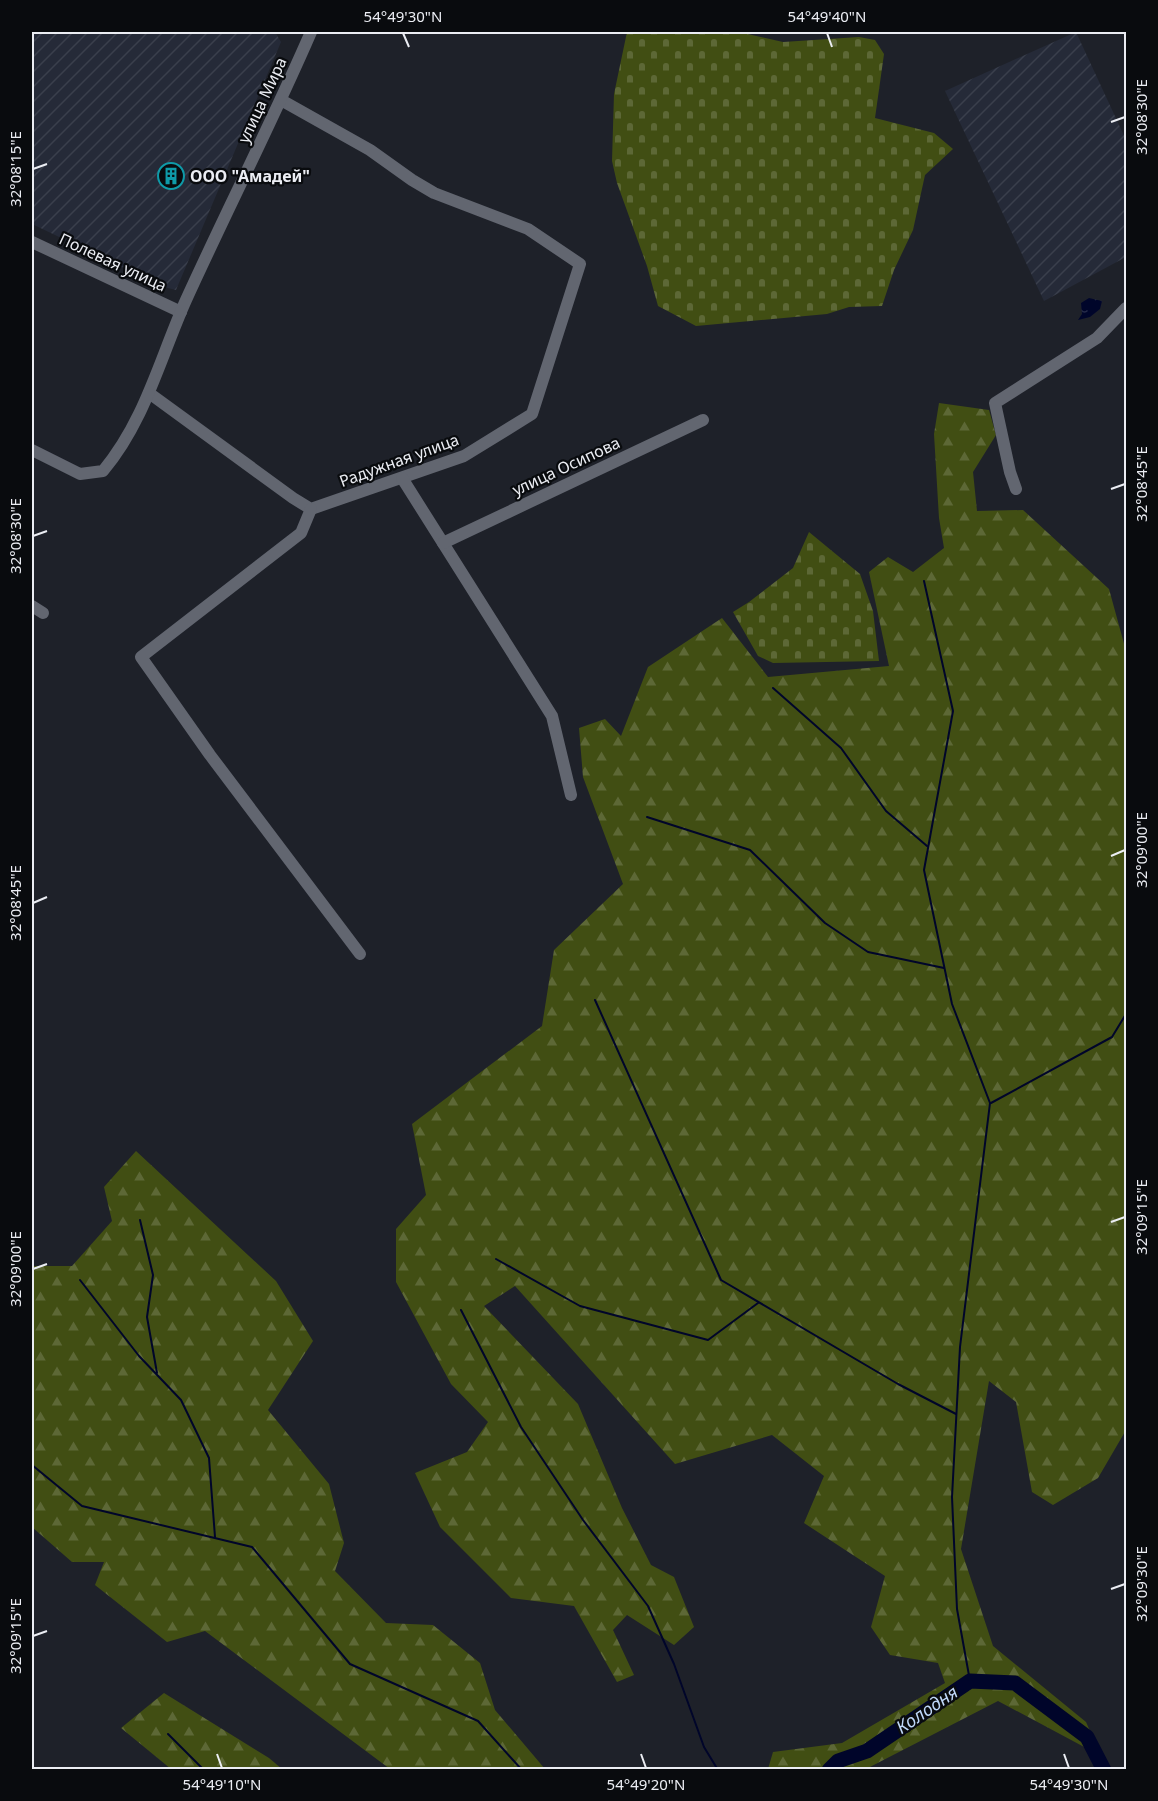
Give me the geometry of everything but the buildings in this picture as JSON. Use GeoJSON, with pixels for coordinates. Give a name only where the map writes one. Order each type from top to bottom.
{"type":"FeatureCollection","features":[{"type":"Feature","properties":{"kind":"street","name":"улица Мира"},"geometry":{"type":"LineString","coordinates":[[32,450],[80,474],[103,471],[123,446],[149,393],[181,312],[311,32]]}},
{"type":"Feature","properties":{"kind":"street","name":"Радужная улица"},"geometry":{"type":"LineString","coordinates":[[281,100],[370,150],[434,193],[528,229],[580,264],[532,414],[464,456],[311,509]]}},
{"type":"Feature","properties":{"kind":"street","name":"Полевая улица"},"geometry":{"type":"LineString","coordinates":[[32,242],[181,312]]}},
{"type":"Feature","properties":{"kind":"street"},"geometry":{"type":"LineString","coordinates":[[1016,489],[995,403],[1097,338],[1126,308]]}},
{"type":"Feature","properties":{"kind":"street"},"geometry":{"type":"LineString","coordinates":[[149,393],[311,509],[301,533],[141,657],[210,755],[360,954]]}},
{"type":"Feature","properties":{"kind":"street","name":"улица Осипова"},"geometry":{"type":"LineString","coordinates":[[443,543],[703,420]]}},
{"type":"Feature","properties":{"kind":"street"},"geometry":{"type":"LineString","coordinates":[[402,478],[552,716],[571,795]]}},
{"type":"Feature","properties":{"kind":"shaded area"},"geometry":{"type":"Polygon","coordinates":[[[32,32],[275,32],[281,42],[176,290],[164,287],[32,224],[32,32]]]}},
{"type":"Feature","properties":{"kind":"shaded area"},"geometry":{"type":"Polygon","coordinates":[[[1076,32],[1126,140],[1126,257],[1044,301],[945,91],[1076,32]]]}},
{"type":"Feature","properties":{"kind":"green space"},"geometry":{"type":"Polygon","coordinates":[[[627,32],[739,32],[783,42],[859,37],[875,40],[884,54],[875,118],[934,133],[953,149],[925,175],[913,230],[894,270],[882,306],[849,307],[827,314],[696,326],[658,306],[647,266],[617,183],[612,161],[614,94],[627,32]]]}},
{"type":"Feature","properties":{"kind":"green space"},"geometry":{"type":"Polygon","coordinates":[[[939,403],[989,410],[996,435],[973,472],[977,511],[1023,510],[1109,589],[1126,651],[1126,1430],[1098,1478],[1053,1505],[1032,1492],[1016,1402],[989,1381],[961,1549],[993,1646],[1086,1722],[1101,1756],[998,1701],[866,1769],[768,1769],[773,1752],[842,1743],[945,1683],[938,1663],[890,1655],[871,1627],[885,1576],[804,1523],[824,1476],[772,1435],[675,1464],[515,1286],[484,1306],[578,1404],[622,1508],[651,1565],[674,1577],[694,1627],[674,1645],[627,1615],[613,1630],[634,1675],[617,1682],[574,1606],[511,1598],[440,1527],[415,1473],[467,1452],[488,1422],[451,1384],[396,1282],[396,1229],[426,1195],[412,1124],[542,1026],[554,950],[623,884],[583,777],[579,728],[605,719],[621,736],[648,667],[722,618],[768,677],[889,666],[869,572],[888,557],[913,572],[944,548],[939,518],[934,434],[939,403]]]}},
{"type":"Feature","properties":{"kind":"green space"},"geometry":{"type":"Polygon","coordinates":[[[809,532],[860,574],[873,611],[879,661],[773,663],[758,656],[733,612],[793,568],[809,532]]]}},
{"type":"Feature","properties":{"kind":"green space"},"geometry":{"type":"Polygon","coordinates":[[[136,1151],[276,1281],[313,1341],[268,1410],[329,1484],[344,1543],[335,1571],[386,1623],[433,1625],[480,1663],[495,1710],[545,1769],[390,1769],[205,1631],[167,1642],[95,1585],[104,1562],[72,1562],[32,1527],[32,1266],[72,1266],[112,1221],[104,1187],[136,1151]]]}},
{"type":"Feature","properties":{"kind":"green space"},"geometry":{"type":"Polygon","coordinates":[[[164,1693],[269,1758],[282,1769],[171,1769],[121,1728],[164,1693]]]}},
{"type":"Feature","properties":{"kind":"water"},"geometry":{"type":"Polygon","coordinates":[[[1089,298],[1102,301],[1100,309],[1090,317],[1078,320],[1082,314],[1081,303],[1089,298]]]}},
{"type":"Feature","properties":{"kind":"waterway"},"geometry":{"type":"LineString","coordinates":[[924,581],[953,711],[924,870],[952,1004],[990,1103],[960,1347],[952,1497],[957,1609],[970,1681]]}},
{"type":"Feature","properties":{"kind":"waterway"},"geometry":{"type":"LineString","coordinates":[[773,688],[841,748],[886,811],[927,846]]}},
{"type":"Feature","properties":{"kind":"waterway"},"geometry":{"type":"LineString","coordinates":[[647,817],[750,850],[825,923],[868,952],[944,968]]}},
{"type":"Feature","properties":{"kind":"waterway"},"geometry":{"type":"LineString","coordinates":[[595,1000],[721,1280],[898,1384],[956,1414]]}},
{"type":"Feature","properties":{"kind":"waterway"},"geometry":{"type":"LineString","coordinates":[[991,1103],[1112,1037],[1126,1014]]}},
{"type":"Feature","properties":{"kind":"waterway"},"geometry":{"type":"LineString","coordinates":[[140,1220],[153,1275],[147,1317],[157,1373]]}},
{"type":"Feature","properties":{"kind":"waterway"},"geometry":{"type":"LineString","coordinates":[[496,1259],[580,1306],[708,1340],[758,1303]]}},
{"type":"Feature","properties":{"kind":"waterway"},"geometry":{"type":"LineString","coordinates":[[80,1280],[139,1356],[181,1400],[209,1458],[215,1537]]}},
{"type":"Feature","properties":{"kind":"waterway"},"geometry":{"type":"LineString","coordinates":[[461,1310],[521,1427],[583,1520],[648,1606],[674,1664],[704,1747],[718,1770]]}},
{"type":"Feature","properties":{"kind":"waterway"},"geometry":{"type":"LineString","coordinates":[[32,1465],[82,1506],[252,1547],[350,1664],[478,1721],[522,1770]]}},
{"type":"Feature","properties":{"kind":"waterway","name":"Колодня"},"geometry":{"type":"LineString","coordinates":[[829,1770],[838,1761],[867,1751],[970,1681],[1015,1683],[1087,1737],[1104,1770]]}},
{"type":"Feature","properties":{"kind":"waterway"},"geometry":{"type":"LineString","coordinates":[[168,1734],[204,1770]]}},
{"type":"Feature","properties":{"kind":"place","name":"ООО \"Амадей\""},"geometry":{"type":"Point","coordinates":[171,176]}}]}
